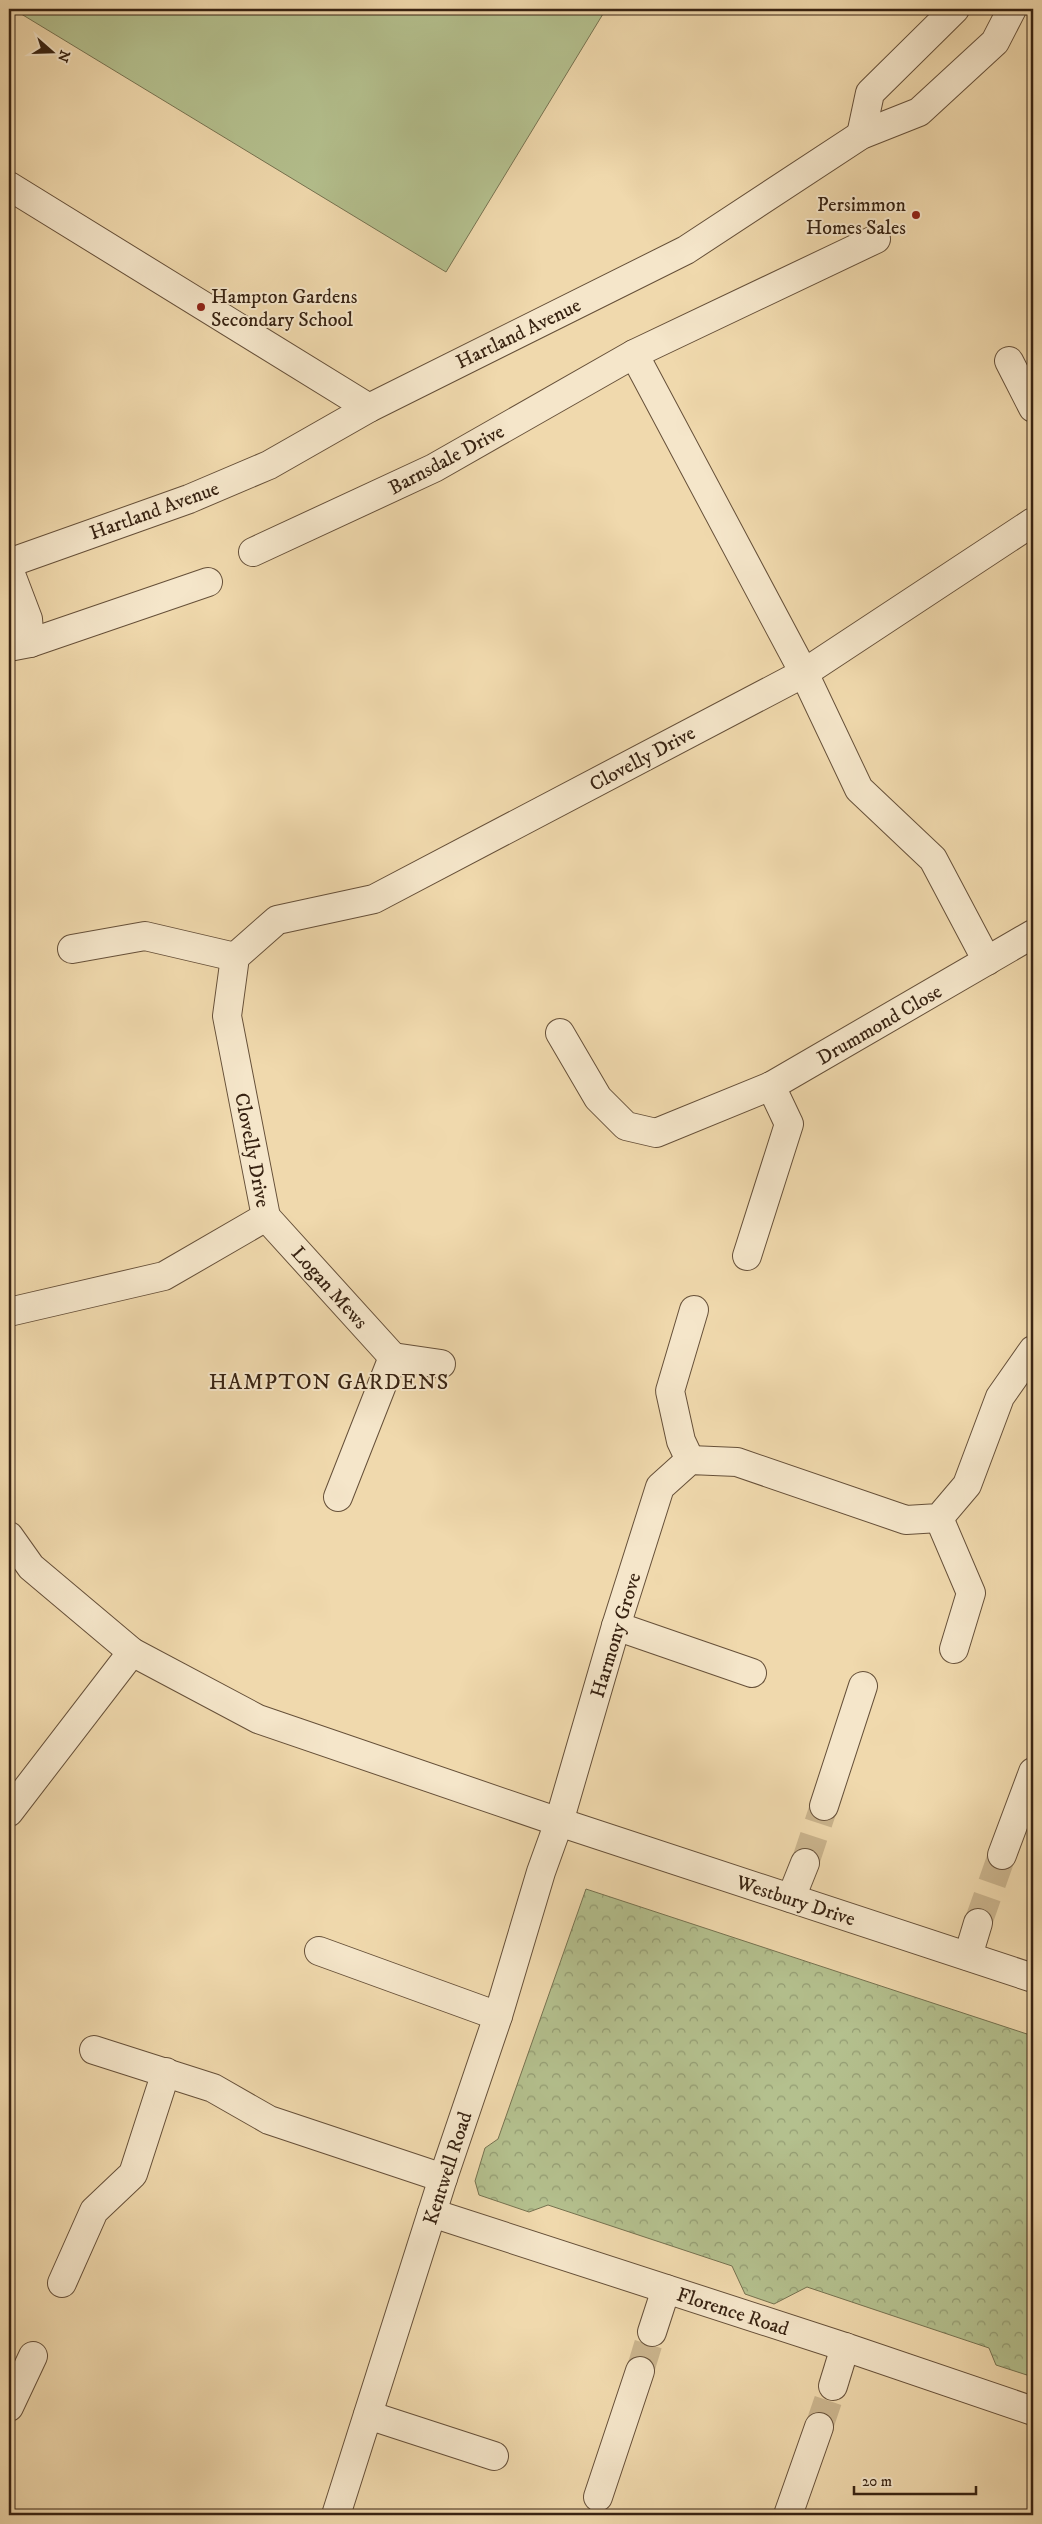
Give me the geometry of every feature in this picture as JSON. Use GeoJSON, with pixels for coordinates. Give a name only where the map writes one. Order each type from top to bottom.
{"type":"FeatureCollection","features":[{"type":"Feature","properties":{"kind":"street"},"geometry":{"type":"LineString","coordinates":[[861,135],[870,92],[955,9]]}},
{"type":"Feature","properties":{"kind":"street","name":"Hartland Avenue"},"geometry":{"type":"LineString","coordinates":[[9,563],[189,499],[269,465],[369,408],[686,250],[861,135],[919,112],[995,42],[1012,9]]}},
{"type":"Feature","properties":{"kind":"street"},"geometry":{"type":"LineString","coordinates":[[9,186],[369,408]]}},
{"type":"Feature","properties":{"kind":"street","name":"Barnsdale Drive"},"geometry":{"type":"LineString","coordinates":[[252,552],[434,468],[634,354],[876,239]]}},
{"type":"Feature","properties":{"kind":"street"},"geometry":{"type":"LineString","coordinates":[[634,354],[804,673],[859,789],[933,859],[988,961]]}},
{"type":"Feature","properties":{"kind":"street"},"geometry":{"type":"LineString","coordinates":[[1010,361],[1033,408]]}},
{"type":"Feature","properties":{"kind":"street","name":"Clovelly Drive"},"geometry":{"type":"LineString","coordinates":[[9,1312],[164,1276],[266,1217],[227,1016],[235,957],[277,920],[374,899],[804,673],[1033,522]]}},
{"type":"Feature","properties":{"kind":"street"},"geometry":{"type":"LineString","coordinates":[[9,569],[28,619],[19,645]]}},
{"type":"Feature","properties":{"kind":"street"},"geometry":{"type":"LineString","coordinates":[[19,645],[208,582]]}},
{"type":"Feature","properties":{"kind":"street","name":"Drummond Close"},"geometry":{"type":"LineString","coordinates":[[560,1033],[598,1098],[626,1126],[656,1133],[771,1086],[1033,934]]}},
{"type":"Feature","properties":{"kind":"street"},"geometry":{"type":"LineString","coordinates":[[72,949],[145,936],[235,957]]}},
{"type":"Feature","properties":{"kind":"street"},"geometry":{"type":"LineString","coordinates":[[747,1256],[789,1124],[771,1086]]}},
{"type":"Feature","properties":{"kind":"street","name":"Logan Mews"},"geometry":{"type":"LineString","coordinates":[[266,1217],[393,1357]]}},
{"type":"Feature","properties":{"kind":"street"},"geometry":{"type":"LineString","coordinates":[[694,1310],[670,1391],[681,1441],[690,1460],[737,1462],[906,1520],[939,1518],[967,1485],[1000,1397],[1033,1350]]}},
{"type":"Feature","properties":{"kind":"street"},"geometry":{"type":"LineString","coordinates":[[338,1497],[393,1357],[441,1364]]}},
{"type":"Feature","properties":{"kind":"street","name":"Harmony Grove"},"geometry":{"type":"LineString","coordinates":[[559,1822],[616,1626],[660,1487],[690,1460]]}},
{"type":"Feature","properties":{"kind":"street"},"geometry":{"type":"LineString","coordinates":[[939,1518],[971,1593],[954,1649]]}},
{"type":"Feature","properties":{"kind":"street","name":"Westbury Drive"},"geometry":{"type":"LineString","coordinates":[[9,1536],[31,1567],[132,1652],[258,1719],[559,1822],[1033,1978]]}},
{"type":"Feature","properties":{"kind":"street"},"geometry":{"type":"LineString","coordinates":[[616,1626],[752,1673]]}},
{"type":"Feature","properties":{"kind":"street"},"geometry":{"type":"LineString","coordinates":[[9,1812],[132,1652]]}},
{"type":"Feature","properties":{"kind":"street"},"geometry":{"type":"LineString","coordinates":[[824,1806],[863,1686]]}},
{"type":"Feature","properties":{"kind":"street"},"geometry":{"type":"LineString","coordinates":[[1002,1855],[1033,1772]]}},
{"type":"Feature","properties":{"kind":"street","name":"Kentwell Road"},"geometry":{"type":"LineString","coordinates":[[336,2515],[443,2178],[498,2016],[541,1872],[559,1822]]}},
{"type":"Feature","properties":{"kind":"street"},"geometry":{"type":"LineString","coordinates":[[791,1898],[805,1863]]}},
{"type":"Feature","properties":{"kind":"street"},"geometry":{"type":"LineString","coordinates":[[968,1956],[978,1923]]}},
{"type":"Feature","properties":{"kind":"street"},"geometry":{"type":"LineString","coordinates":[[319,1951],[498,2016]]}},
{"type":"Feature","properties":{"kind":"street"},"geometry":{"type":"LineString","coordinates":[[94,2050],[213,2088],[269,2120],[443,2178]]}},
{"type":"Feature","properties":{"kind":"street"},"geometry":{"type":"LineString","coordinates":[[62,2283],[94,2211],[133,2174],[166,2072]]}},
{"type":"Feature","properties":{"kind":"street","name":"Florence Road"},"geometry":{"type":"LineString","coordinates":[[432,2213],[845,2347],[1033,2411]]}},
{"type":"Feature","properties":{"kind":"street"},"geometry":{"type":"LineString","coordinates":[[652,2332],[666,2289]]}},
{"type":"Feature","properties":{"kind":"street"},"geometry":{"type":"LineString","coordinates":[[833,2386],[845,2347]]}},
{"type":"Feature","properties":{"kind":"street"},"geometry":{"type":"LineString","coordinates":[[9,2407],[33,2356]]}},
{"type":"Feature","properties":{"kind":"street"},"geometry":{"type":"LineString","coordinates":[[598,2497],[640,2371]]}},
{"type":"Feature","properties":{"kind":"street"},"geometry":{"type":"LineString","coordinates":[[368,2415],[494,2456]]}},
{"type":"Feature","properties":{"kind":"street"},"geometry":{"type":"LineString","coordinates":[[788,2515],[819,2427]]}},
{"type":"Feature","properties":{"kind":"green space"},"geometry":{"type":"Polygon","coordinates":[[[13,9],[606,9],[446,272],[13,9]]]}},
{"type":"Feature","properties":{"kind":"green space"},"geometry":{"type":"Polygon","coordinates":[[[586,1889],[1033,2036],[1033,2377],[996,2365],[989,2348],[807,2287],[774,2304],[745,2294],[732,2266],[548,2205],[529,2212],[479,2195],[475,2181],[485,2148],[498,2139],[586,1889]]]}},
{"type":"Feature","properties":{"kind":"tunnel"},"geometry":{"type":"LineString","coordinates":[[805,1863],[824,1806]]}},
{"type":"Feature","properties":{"kind":"tunnel"},"geometry":{"type":"LineString","coordinates":[[978,1923],[1002,1855]]}},
{"type":"Feature","properties":{"kind":"tunnel"},"geometry":{"type":"LineString","coordinates":[[640,2371],[652,2332]]}},
{"type":"Feature","properties":{"kind":"tunnel"},"geometry":{"type":"LineString","coordinates":[[819,2427],[833,2386]]}},
{"type":"Feature","properties":{"kind":"place","name":"Persimmon Homes Sales"},"geometry":{"type":"Point","coordinates":[916,215]}},
{"type":"Feature","properties":{"kind":"place","name":"Hampton Gardens Secondary School"},"geometry":{"type":"Point","coordinates":[201,307]}},
{"type":"Feature","properties":{"kind":"district","name":"HAMPTON GARDENS"},"geometry":{"type":"Point","coordinates":[329,1381]}}]}
